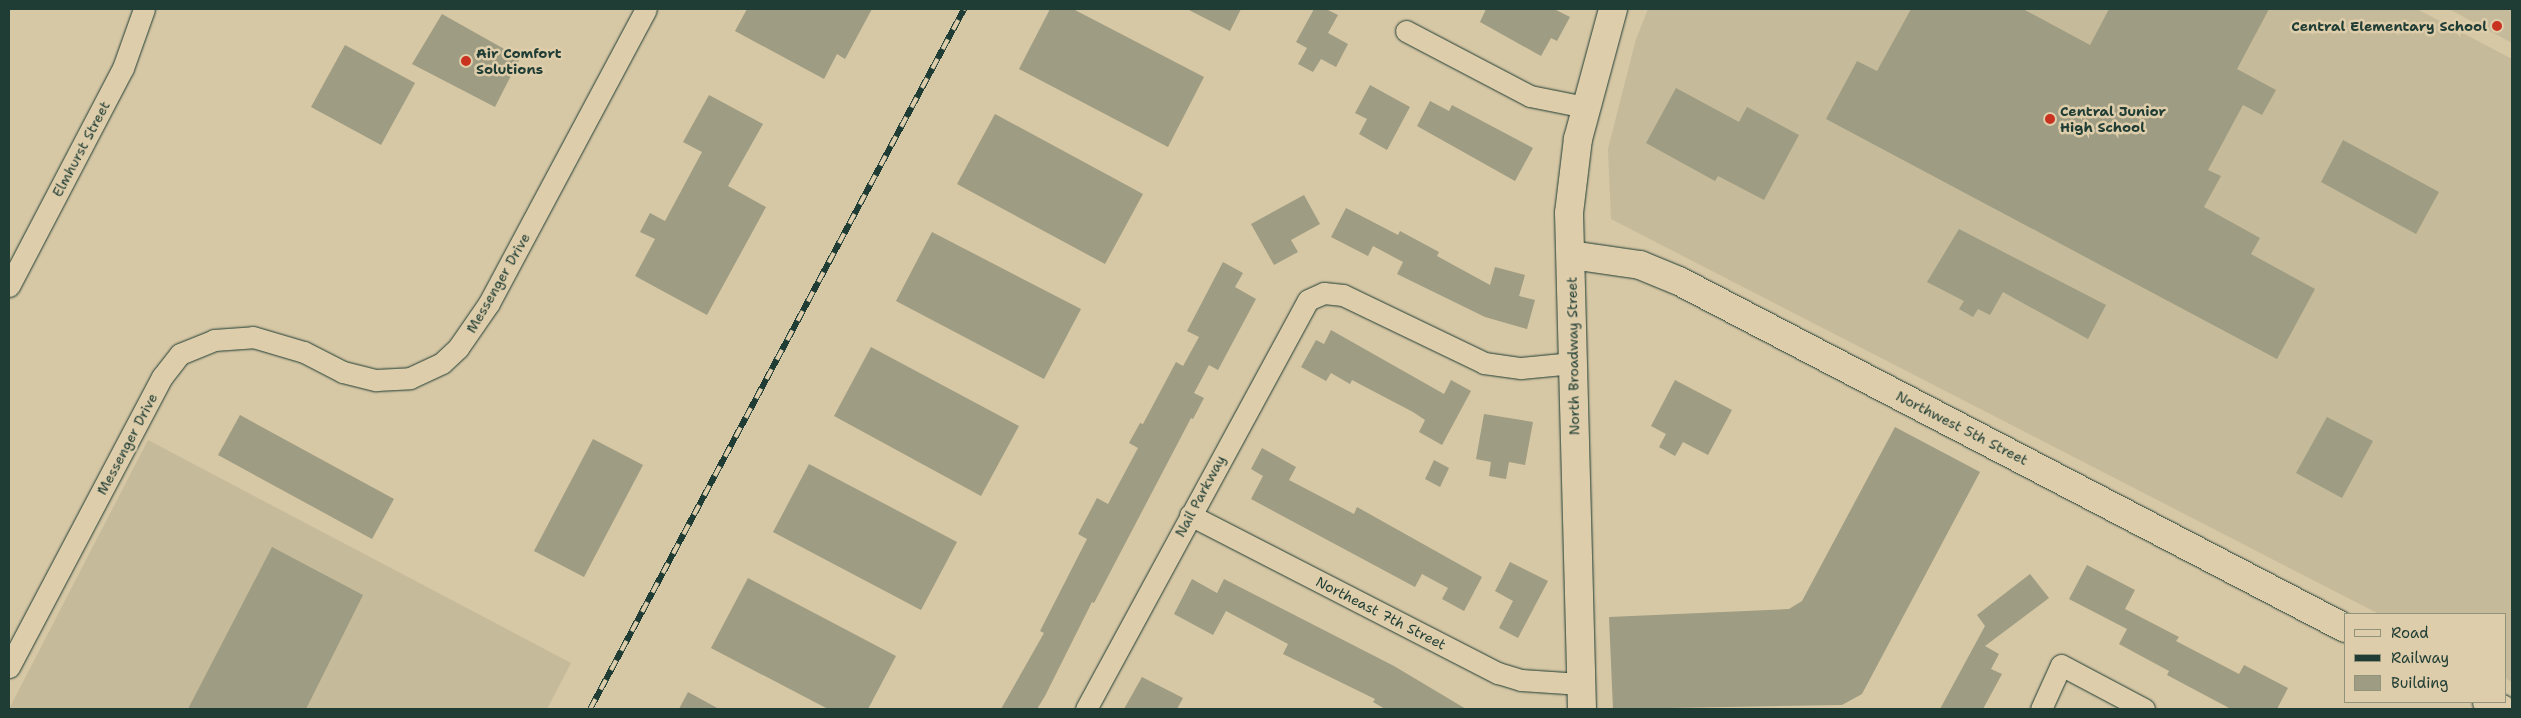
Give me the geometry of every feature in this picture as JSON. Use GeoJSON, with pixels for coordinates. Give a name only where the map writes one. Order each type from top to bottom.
{"type":"FeatureCollection","features":[{"type":"Feature","properties":{"kind":"street","name":"Elmhurst Street"},"geometry":{"type":"LineString","coordinates":[[9,286],[123,68],[144,9]]}},
{"type":"Feature","properties":{"kind":"street","name":"Messenger Drive"},"geometry":{"type":"LineString","coordinates":[[9,667],[162,377],[180,354],[202,343],[253,337],[304,352],[343,372],[376,380],[410,378],[442,363],[458,348],[489,303],[646,9]]}},
{"type":"Feature","properties":{"kind":"street","name":"North Broadway Street"},"geometry":{"type":"LineString","coordinates":[[1582,697],[1569,213],[1572,174],[1585,107],[1613,9]]}},
{"type":"Feature","properties":{"kind":"street"},"geometry":{"type":"LineString","coordinates":[[1406,31],[1530,96],[1585,107]]}},
{"type":"Feature","properties":{"kind":"street","name":"Northwest 5th Street"},"geometry":{"type":"LineString","coordinates":[[1571,255],[1640,265],[1679,281],[2344,627]]}},
{"type":"Feature","properties":{"kind":"street","name":"Nail Parkway"},"geometry":{"type":"LineString","coordinates":[[1086,709],[1300,310],[1308,300],[1324,293],[1356,300],[1453,350],[1484,362],[1521,368],[1573,363]]}},
{"type":"Feature","properties":{"kind":"street","name":"Northeast 7th Street"},"geometry":{"type":"LineString","coordinates":[[1190,515],[1498,673],[1582,697]]}},
{"type":"Feature","properties":{"kind":"street"},"geometry":{"type":"LineString","coordinates":[[2040,709],[2061,665],[2144,709]]}},
{"type":"Feature","properties":{"kind":"street"},"geometry":{"type":"LineString","coordinates":[[2490,703],[2502,709]]}},
{"type":"Feature","properties":{"kind":"shaded area"},"geometry":{"type":"Polygon","coordinates":[[[1648,9],[2417,9],[2512,59],[2512,682],[2506,679],[2506,613],[2377,613],[1611,219],[1608,149],[1636,39],[1648,9]]]}},
{"type":"Feature","properties":{"kind":"shaded area","name":"Central Elementary School"},"geometry":{"type":"Polygon","coordinates":[[[2449,9],[2512,9],[2512,43],[2449,9]]]}},
{"type":"Feature","properties":{"kind":"shaded area"},"geometry":{"type":"Polygon","coordinates":[[[148,440],[571,663],[547,709],[9,709],[148,440]]]}},
{"type":"Feature","properties":{"kind":"building"},"geometry":{"type":"Polygon","coordinates":[[[747,9],[872,9],[845,59],[837,54],[824,79],[735,31],[747,9]]]}},
{"type":"Feature","properties":{"kind":"building"},"geometry":{"type":"Polygon","coordinates":[[[1050,9],[1073,9],[1204,77],[1168,147],[1019,69],[1050,9]]]}},
{"type":"Feature","properties":{"kind":"building"},"geometry":{"type":"Polygon","coordinates":[[[1187,9],[1241,9],[1230,31],[1187,9]]]}},
{"type":"Feature","properties":{"kind":"building"},"geometry":{"type":"Polygon","coordinates":[[[1314,9],[1326,9],[1338,15],[1328,33],[1348,44],[1336,67],[1321,59],[1313,72],[1298,64],[1307,48],[1296,42],[1314,9]]]}},
{"type":"Feature","properties":{"kind":"building"},"geometry":{"type":"Polygon","coordinates":[[[1486,9],[1554,9],[1570,17],[1557,41],[1551,38],[1541,56],[1480,22],[1486,9]]]}},
{"type":"Feature","properties":{"kind":"building"},"geometry":{"type":"Polygon","coordinates":[[[1911,9],[2023,9],[2090,45],[2109,9],[2269,9],[2237,69],[2276,90],[2262,115],[2243,105],[2208,170],[2221,176],[2204,207],[2260,238],[2251,254],[2315,289],[2277,359],[1826,119],[1857,61],[1877,71],[1911,9]]]}},
{"type":"Feature","properties":{"kind":"building","name":"Air Comfort Solutions"},"geometry":{"type":"Polygon","coordinates":[[[442,14],[520,58],[495,107],[412,64],[442,14]]]}},
{"type":"Feature","properties":{"kind":"building"},"geometry":{"type":"Polygon","coordinates":[[[345,45],[415,83],[381,145],[311,107],[345,45]]]}},
{"type":"Feature","properties":{"kind":"building"},"geometry":{"type":"Polygon","coordinates":[[[1370,85],[1410,107],[1387,150],[1359,134],[1367,119],[1355,113],[1370,85]]]}},
{"type":"Feature","properties":{"kind":"building"},"geometry":{"type":"Polygon","coordinates":[[[1676,88],[1739,122],[1747,107],[1799,135],[1764,200],[1718,176],[1715,181],[1646,143],[1676,88]]]}},
{"type":"Feature","properties":{"kind":"building"},"geometry":{"type":"Polygon","coordinates":[[[709,95],[763,124],[728,186],[766,207],[707,315],[635,276],[655,239],[640,232],[650,213],[665,221],[702,152],[683,142],[709,95]]]}},
{"type":"Feature","properties":{"kind":"building"},"geometry":{"type":"Polygon","coordinates":[[[1430,101],[1449,111],[1452,105],[1533,148],[1515,181],[1417,126],[1430,101]]]}},
{"type":"Feature","properties":{"kind":"building"},"geometry":{"type":"Polygon","coordinates":[[[995,114],[1143,194],[1105,264],[957,184],[995,114]]]}},
{"type":"Feature","properties":{"kind":"building"},"geometry":{"type":"Polygon","coordinates":[[[2343,140],[2439,192],[2416,234],[2321,182],[2343,140]]]}},
{"type":"Feature","properties":{"kind":"building"},"geometry":{"type":"Polygon","coordinates":[[[1304,195],[1320,224],[1291,240],[1298,252],[1274,265],[1251,224],[1304,195]]]}},
{"type":"Feature","properties":{"kind":"building"},"geometry":{"type":"Polygon","coordinates":[[[1346,208],[1398,235],[1400,231],[1439,252],[1437,256],[1490,285],[1495,267],[1525,275],[1519,296],[1535,300],[1527,329],[1485,317],[1397,274],[1403,262],[1373,246],[1368,256],[1331,237],[1346,208]]]}},
{"type":"Feature","properties":{"kind":"building"},"geometry":{"type":"Polygon","coordinates":[[[1959,229],[2106,305],[2088,339],[2003,292],[1990,315],[1978,309],[1973,317],[1959,309],[1964,301],[1927,282],[1959,229]]]}},
{"type":"Feature","properties":{"kind":"building"},"geometry":{"type":"Polygon","coordinates":[[[932,232],[1081,309],[1044,379],[896,301],[932,232]]]}},
{"type":"Feature","properties":{"kind":"building"},"geometry":{"type":"Polygon","coordinates":[[[1223,262],[1243,273],[1235,287],[1256,299],[1218,370],[1209,365],[1194,393],[1204,398],[1193,419],[1191,418],[1094,603],[1092,602],[1037,709],[1001,709],[1044,633],[1040,631],[1087,539],[1078,534],[1097,498],[1108,504],[1138,448],[1129,443],[1140,423],[1143,424],[1176,362],[1183,366],[1199,337],[1187,331],[1223,262]]]}},
{"type":"Feature","properties":{"kind":"building"},"geometry":{"type":"Polygon","coordinates":[[[1331,330],[1444,394],[1451,380],[1471,391],[1442,445],[1419,432],[1425,420],[1413,412],[1352,380],[1350,384],[1331,373],[1326,381],[1301,367],[1316,340],[1324,344],[1331,330]]]}},
{"type":"Feature","properties":{"kind":"building"},"geometry":{"type":"Polygon","coordinates":[[[871,347],[1019,426],[981,496],[834,416],[871,347]]]}},
{"type":"Feature","properties":{"kind":"building"},"geometry":{"type":"Polygon","coordinates":[[[1675,380],[1732,410],[1708,455],[1683,442],[1675,456],[1659,447],[1666,434],[1651,426],[1675,380]]]}},
{"type":"Feature","properties":{"kind":"building"},"geometry":{"type":"Polygon","coordinates":[[[1484,414],[1533,422],[1525,465],[1509,462],[1506,479],[1489,476],[1491,462],[1476,459],[1484,414]]]}},
{"type":"Feature","properties":{"kind":"building"},"geometry":{"type":"Polygon","coordinates":[[[240,415],[394,499],[372,539],[218,455],[240,415]]]}},
{"type":"Feature","properties":{"kind":"building"},"geometry":{"type":"Polygon","coordinates":[[[2327,417],[2373,441],[2342,498],[2296,473],[2327,417]]]}},
{"type":"Feature","properties":{"kind":"building"},"geometry":{"type":"Polygon","coordinates":[[[1895,427],[1980,472],[1862,694],[1842,705],[1613,709],[1609,617],[1789,609],[1802,601],[1895,427]]]}},
{"type":"Feature","properties":{"kind":"building"},"geometry":{"type":"Polygon","coordinates":[[[593,439],[643,465],[584,577],[534,551],[593,439]]]}},
{"type":"Feature","properties":{"kind":"building"},"geometry":{"type":"Polygon","coordinates":[[[1262,448],[1296,467],[1289,480],[1354,514],[1357,507],[1482,577],[1464,611],[1442,599],[1448,588],[1422,574],[1415,587],[1251,499],[1263,476],[1251,469],[1262,448]]]}},
{"type":"Feature","properties":{"kind":"building"},"geometry":{"type":"Polygon","coordinates":[[[1434,460],[1449,468],[1440,487],[1425,479],[1434,460]]]}},
{"type":"Feature","properties":{"kind":"building"},"geometry":{"type":"Polygon","coordinates":[[[809,464],[957,542],[921,610],[773,532],[809,464]]]}},
{"type":"Feature","properties":{"kind":"building"},"geometry":{"type":"Polygon","coordinates":[[[272,547],[363,595],[306,709],[188,709],[272,547]]]}},
{"type":"Feature","properties":{"kind":"building"},"geometry":{"type":"Polygon","coordinates":[[[1510,562],[1548,581],[1518,638],[1499,628],[1513,601],[1495,591],[1510,562]]]}},
{"type":"Feature","properties":{"kind":"building"},"geometry":{"type":"Polygon","coordinates":[[[2087,565],[2135,590],[2125,609],[2179,637],[2176,641],[2239,674],[2244,665],[2288,688],[2277,709],[2231,709],[2167,675],[2169,671],[2119,644],[2127,629],[2069,599],[2087,565]]]}},
{"type":"Feature","properties":{"kind":"building"},"geometry":{"type":"Polygon","coordinates":[[[2030,574],[2049,598],[1985,646],[1999,654],[1991,669],[2002,674],[1983,709],[1940,709],[1985,626],[1977,615],[2030,574]]]}},
{"type":"Feature","properties":{"kind":"building"},"geometry":{"type":"Polygon","coordinates":[[[748,578],[896,656],[868,709],[828,709],[711,648],[748,578]]]}},
{"type":"Feature","properties":{"kind":"building"},"geometry":{"type":"Polygon","coordinates":[[[1192,579],[1217,593],[1224,579],[1394,666],[1466,709],[1385,709],[1373,702],[1375,699],[1283,654],[1288,644],[1226,611],[1213,635],[1174,614],[1192,579]]]}},
{"type":"Feature","properties":{"kind":"building"},"geometry":{"type":"Polygon","coordinates":[[[1142,677],[1183,698],[1177,709],[1124,709],[1142,677]]]}},
{"type":"Feature","properties":{"kind":"building"},"geometry":{"type":"Polygon","coordinates":[[[688,692],[719,709],[679,709],[688,692]]]}},
{"type":"Feature","properties":{"kind":"railway"},"geometry":{"type":"LineString","coordinates":[[590,709],[964,9]]}},
{"type":"Feature","properties":{"kind":"place","name":"Central Elementary School"},"geometry":{"type":"Point","coordinates":[2497,26]}},
{"type":"Feature","properties":{"kind":"place","name":"Air Comfort Solutions"},"geometry":{"type":"Point","coordinates":[466,61]}},
{"type":"Feature","properties":{"kind":"place","name":"Central Junior High School"},"geometry":{"type":"Point","coordinates":[2050,119]}}]}
